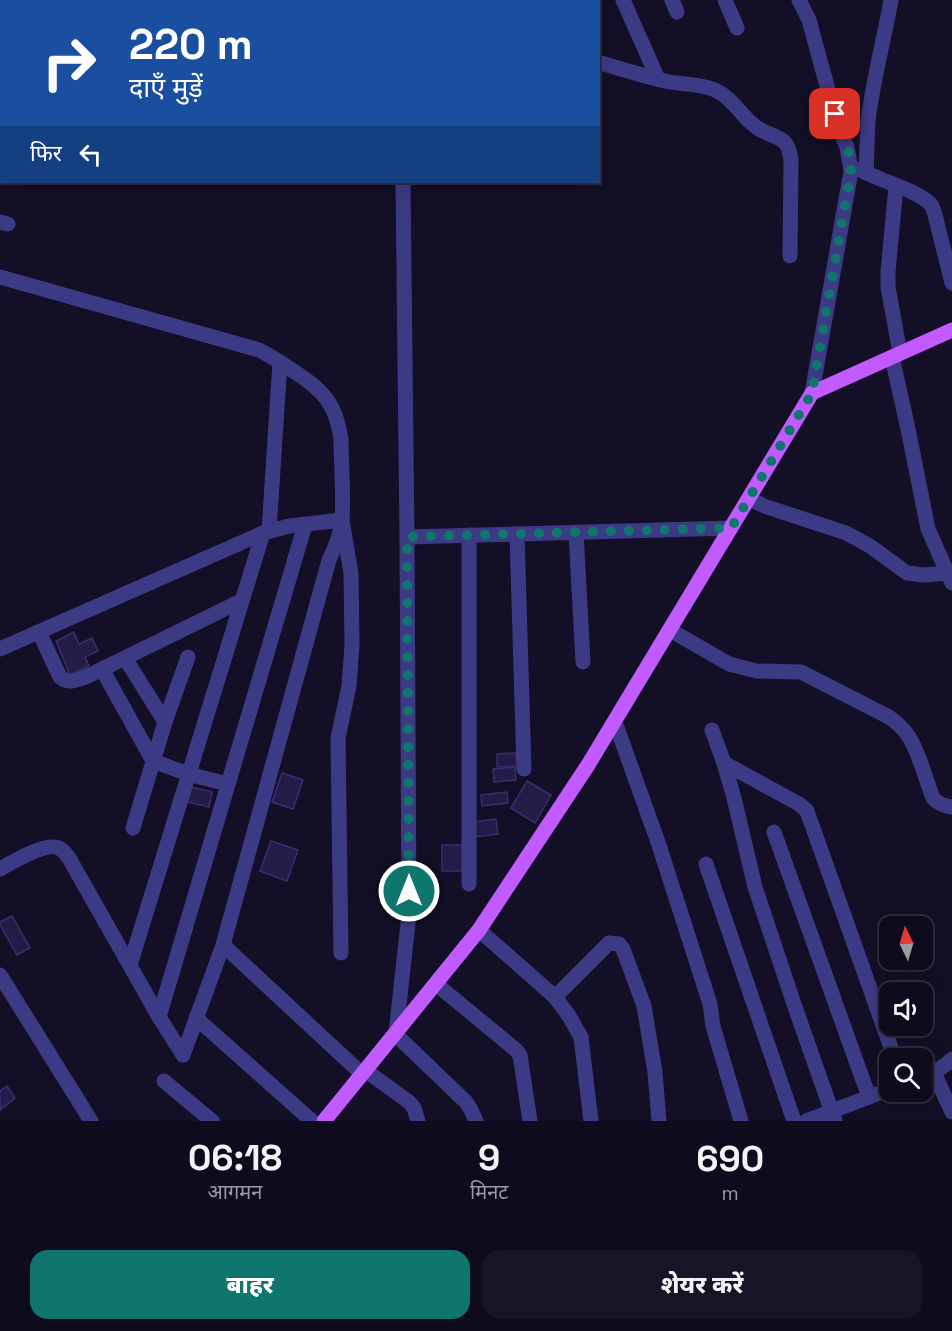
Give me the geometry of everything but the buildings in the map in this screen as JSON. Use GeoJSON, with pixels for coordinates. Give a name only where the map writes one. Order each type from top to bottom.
{"type":"FeatureCollection","features":[{"type":"Feature","properties":{"kind":"main road"},"geometry":{"type":"LineString","coordinates":[[324,1121],[480,930],[615,722],[812,393],[952,330]]}},
{"type":"Feature","properties":{"kind":"street"},"geometry":{"type":"LineString","coordinates":[[623,0],[658,79]]}},
{"type":"Feature","properties":{"kind":"street"},"geometry":{"type":"LineString","coordinates":[[725,0],[737,28]]}},
{"type":"Feature","properties":{"kind":"street"},"geometry":{"type":"LineString","coordinates":[[800,0],[809,20],[839,130],[848,147],[851,171],[812,393]]}},
{"type":"Feature","properties":{"kind":"street"},"geometry":{"type":"LineString","coordinates":[[866,173],[868,122],[891,0]]}},
{"type":"Feature","properties":{"kind":"street"},"geometry":{"type":"LineString","coordinates":[[600,63],[658,79],[715,90],[729,98],[760,130],[786,143],[791,155],[790,256]]}},
{"type":"Feature","properties":{"kind":"street"},"geometry":{"type":"LineString","coordinates":[[850,161],[866,173],[928,202],[935,215],[952,283]]}},
{"type":"Feature","properties":{"kind":"street"},"geometry":{"type":"LineString","coordinates":[[403,183],[409,914],[395,1034],[466,1102],[476,1121]]}},
{"type":"Feature","properties":{"kind":"street"},"geometry":{"type":"LineString","coordinates":[[896,186],[888,272],[896,355],[928,529],[950,578]]}},
{"type":"Feature","properties":{"kind":"street"},"geometry":{"type":"LineString","coordinates":[[0,277],[259,350],[317,387],[335,412],[341,439],[342,520],[351,573],[352,645],[348,686],[338,738],[341,952]]}},
{"type":"Feature","properties":{"kind":"street"},"geometry":{"type":"LineString","coordinates":[[130,965],[242,601],[266,532],[280,362]]}},
{"type":"Feature","properties":{"kind":"street"},"geometry":{"type":"LineString","coordinates":[[749,499],[846,533],[870,546],[907,573],[950,578]]}},
{"type":"Feature","properties":{"kind":"street"},"geometry":{"type":"LineString","coordinates":[[0,649],[266,532],[289,526],[342,520]]}},
{"type":"Feature","properties":{"kind":"street"},"geometry":{"type":"LineString","coordinates":[[0,869],[46,847],[58,847],[64,851],[183,1055],[223,945],[342,520]]}},
{"type":"Feature","properties":{"kind":"street"},"geometry":{"type":"LineString","coordinates":[[159,1017],[305,525]]}},
{"type":"Feature","properties":{"kind":"street"},"geometry":{"type":"LineString","coordinates":[[407,537],[731,528]]}},
{"type":"Feature","properties":{"kind":"street"},"geometry":{"type":"LineString","coordinates":[[576,532],[583,662]]}},
{"type":"Feature","properties":{"kind":"street"},"geometry":{"type":"LineString","coordinates":[[517,534],[524,770]]}},
{"type":"Feature","properties":{"kind":"street"},"geometry":{"type":"LineString","coordinates":[[469,535],[469,884]]}},
{"type":"Feature","properties":{"kind":"street"},"geometry":{"type":"LineString","coordinates":[[39,632],[60,677],[65,681],[79,679],[242,601]]}},
{"type":"Feature","properties":{"kind":"street"},"geometry":{"type":"LineString","coordinates":[[670,630],[729,664],[757,671],[801,672],[889,717],[900,725],[913,744],[933,798],[943,806],[952,807]]}},
{"type":"Feature","properties":{"kind":"street"},"geometry":{"type":"LineString","coordinates":[[133,828],[165,722],[188,657]]}},
{"type":"Feature","properties":{"kind":"street"},"geometry":{"type":"LineString","coordinates":[[125,658],[165,722]]}},
{"type":"Feature","properties":{"kind":"street"},"geometry":{"type":"LineString","coordinates":[[102,669],[153,761],[188,774],[228,784]]}},
{"type":"Feature","properties":{"kind":"street"},"geometry":{"type":"LineString","coordinates":[[615,722],[658,842],[710,1004],[713,1026],[741,1121]]}},
{"type":"Feature","properties":{"kind":"street"},"geometry":{"type":"LineString","coordinates":[[712,730],[724,763],[755,887],[833,1116]]}},
{"type":"Feature","properties":{"kind":"street"},"geometry":{"type":"LineString","coordinates":[[724,763],[799,804],[807,811],[891,1048]]}},
{"type":"Feature","properties":{"kind":"street"},"geometry":{"type":"LineString","coordinates":[[774,832],[869,1097]]}},
{"type":"Feature","properties":{"kind":"street"},"geometry":{"type":"LineString","coordinates":[[706,864],[794,1121]]}},
{"type":"Feature","properties":{"kind":"street"},"geometry":{"type":"LineString","coordinates":[[480,930],[555,997],[569,1016],[581,1037],[591,1121]]}},
{"type":"Feature","properties":{"kind":"street"},"geometry":{"type":"LineString","coordinates":[[555,997],[609,943],[618,944],[623,949],[644,1006],[655,1072],[659,1121]]}},
{"type":"Feature","properties":{"kind":"street"},"geometry":{"type":"LineString","coordinates":[[223,945],[364,1072],[409,1102],[414,1108],[418,1121]]}},
{"type":"Feature","properties":{"kind":"street"},"geometry":{"type":"LineString","coordinates":[[0,975],[91,1121]]}},
{"type":"Feature","properties":{"kind":"street"},"geometry":{"type":"LineString","coordinates":[[436,984],[520,1055],[530,1121]]}},
{"type":"Feature","properties":{"kind":"street"},"geometry":{"type":"LineString","coordinates":[[196,1018],[312,1121]]}},
{"type":"Feature","properties":{"kind":"street"},"geometry":{"type":"LineString","coordinates":[[933,1072],[952,1059]]}},
{"type":"Feature","properties":{"kind":"street"},"geometry":{"type":"LineString","coordinates":[[164,1081],[212,1121]]}},
{"type":"Feature","properties":{"kind":"street"},"geometry":{"type":"LineString","coordinates":[[933,1083],[952,1112]]}},
{"type":"Feature","properties":{"kind":"street"},"geometry":{"type":"LineString","coordinates":[[806,1121],[833,1116],[879,1093]]}},
{"type":"Feature","properties":{"kind":"route"},"geometry":{"type":"LineString","coordinates":[[409,891],[407,537],[731,528],[812,393],[851,171],[848,147],[839,130],[835,114]]}}]}
